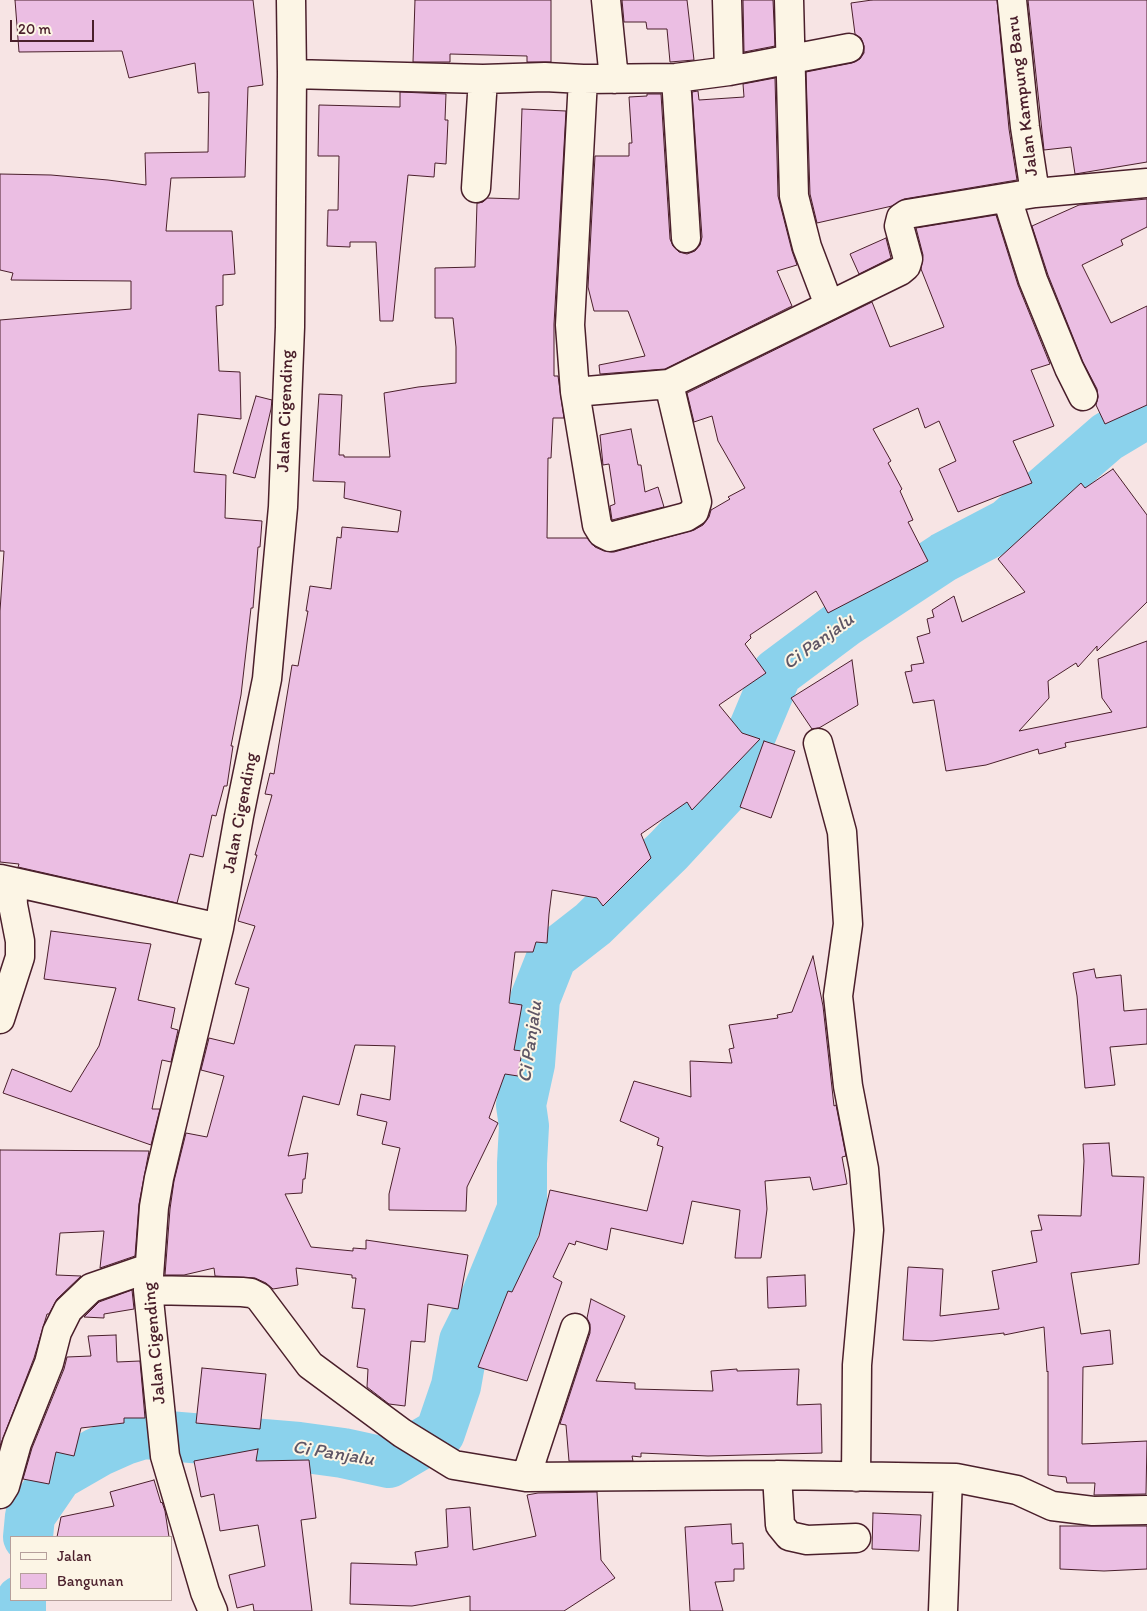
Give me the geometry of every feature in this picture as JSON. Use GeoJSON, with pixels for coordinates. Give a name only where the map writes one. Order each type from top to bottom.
{"type":"FeatureCollection","features":[{"type":"Feature","properties":{"kind":"street","name":"Jalan Cigending"},"geometry":{"type":"LineString","coordinates":[[212,1611],[165,1456],[149,1279],[154,1207],[159,1178],[219,928],[239,816],[267,679],[281,526],[290,327],[291,0]]}},
{"type":"Feature","properties":{"kind":"street"},"geometry":{"type":"LineString","coordinates":[[606,0],[614,79]]}},
{"type":"Feature","properties":{"kind":"street"},"geometry":{"type":"LineString","coordinates":[[727,0],[729,71]]}},
{"type":"Feature","properties":{"kind":"street"},"geometry":{"type":"LineString","coordinates":[[789,0],[794,196],[807,247],[828,305]]}},
{"type":"Feature","properties":{"kind":"street","name":"Jalan Kampung Baru"},"geometry":{"type":"LineString","coordinates":[[1012,0],[1034,193]]}},
{"type":"Feature","properties":{"kind":"street"},"geometry":{"type":"LineString","coordinates":[[292,74],[483,80],[545,77],[583,80],[676,78],[729,71],[849,48]]}},
{"type":"Feature","properties":{"kind":"street"},"geometry":{"type":"LineString","coordinates":[[676,78],[686,238]]}},
{"type":"Feature","properties":{"kind":"street"},"geometry":{"type":"LineString","coordinates":[[476,188],[483,80]]}},
{"type":"Feature","properties":{"kind":"street"},"geometry":{"type":"LineString","coordinates":[[583,80],[570,325],[576,392],[597,525],[602,533],[610,537],[686,516],[694,512],[697,502],[669,384]]}},
{"type":"Feature","properties":{"kind":"street"},"geometry":{"type":"LineString","coordinates":[[576,392],[669,384],[900,271],[906,266],[908,259],[899,226],[901,218],[907,214],[1034,193],[1147,183]]}},
{"type":"Feature","properties":{"kind":"street"},"geometry":{"type":"LineString","coordinates":[[1007,198],[1033,280],[1069,368],[1083,396]]}},
{"type":"Feature","properties":{"kind":"street"},"geometry":{"type":"LineString","coordinates":[[818,743],[842,832],[848,924],[838,996],[848,1086],[864,1169],[869,1230],[857,1365],[856,1476]]}},
{"type":"Feature","properties":{"kind":"street"},"geometry":{"type":"LineString","coordinates":[[0,1019],[20,957],[20,941],[6,880],[219,928]]}},
{"type":"Feature","properties":{"kind":"street"},"geometry":{"type":"LineString","coordinates":[[0,1494],[5,1486],[17,1443],[49,1363],[57,1332],[68,1310],[91,1288],[149,1279],[252,1293],[259,1297],[310,1365],[402,1433],[454,1465],[526,1477],[778,1475],[956,1478],[1017,1490],[1052,1506],[1093,1511],[1147,1510]]}},
{"type":"Feature","properties":{"kind":"street"},"geometry":{"type":"LineString","coordinates":[[526,1477],[575,1328]]}},
{"type":"Feature","properties":{"kind":"street"},"geometry":{"type":"LineString","coordinates":[[778,1475],[780,1525],[789,1536],[807,1540],[856,1538]]}},
{"type":"Feature","properties":{"kind":"street"},"geometry":{"type":"LineString","coordinates":[[943,1611],[948,1478]]}},
{"type":"Feature","properties":{"kind":"building"},"geometry":{"type":"Polygon","coordinates":[[[15,0],[253,0],[263,85],[248,87],[245,177],[171,178],[166,231],[232,231],[235,274],[223,275],[223,305],[216,306],[219,371],[240,372],[241,419],[198,414],[194,472],[226,475],[225,518],[262,521],[253,608],[251,608],[241,695],[231,746],[233,746],[227,786],[224,786],[216,816],[212,815],[203,857],[190,854],[177,903],[18,867],[19,864],[0,862],[0,611],[4,551],[0,551],[0,320],[131,309],[131,281],[11,280],[13,273],[0,270],[0,174],[51,175],[146,185],[145,153],[208,152],[209,92],[198,93],[195,63],[129,78],[122,51],[19,52],[15,0]]]}},
{"type":"Feature","properties":{"kind":"building"},"geometry":{"type":"Polygon","coordinates":[[[415,0],[551,0],[551,62],[527,62],[527,56],[450,54],[450,62],[413,62],[415,0]]]}},
{"type":"Feature","properties":{"kind":"building"},"geometry":{"type":"Polygon","coordinates":[[[622,0],[687,0],[694,60],[670,62],[667,29],[647,29],[646,22],[624,22],[622,0]]]}},
{"type":"Feature","properties":{"kind":"building"},"geometry":{"type":"Polygon","coordinates":[[[743,0],[773,0],[775,46],[744,52],[743,0]]]}},
{"type":"Feature","properties":{"kind":"building"},"geometry":{"type":"Polygon","coordinates":[[[872,0],[997,0],[1009,129],[1017,180],[904,199],[892,206],[817,223],[810,194],[806,72],[852,63],[860,59],[864,53],[864,46],[861,38],[855,34],[851,3],[872,0]]]}},
{"type":"Feature","properties":{"kind":"building"},"geometry":{"type":"Polygon","coordinates":[[[1028,0],[1147,0],[1147,162],[1075,174],[1071,147],[1044,150],[1028,0]]]}},
{"type":"Feature","properties":{"kind":"building"},"geometry":{"type":"Polygon","coordinates":[[[775,78],[778,196],[797,265],[777,271],[792,306],[665,369],[600,374],[599,365],[645,356],[628,311],[594,311],[588,287],[595,156],[629,156],[629,143],[632,143],[629,97],[661,94],[670,239],[673,246],[679,252],[687,254],[695,251],[700,245],[702,237],[692,92],[698,91],[699,100],[744,97],[743,84],[775,78]]]}},
{"type":"Feature","properties":{"kind":"building"},"geometry":{"type":"Polygon","coordinates":[[[400,92],[446,94],[445,120],[448,120],[446,164],[435,163],[434,177],[408,175],[393,321],[380,321],[376,242],[350,242],[350,247],[327,246],[328,210],[338,210],[339,156],[318,156],[319,105],[400,107],[400,92]]]}},
{"type":"Feature","properties":{"kind":"building"},"geometry":{"type":"Polygon","coordinates":[[[522,109],[566,111],[554,324],[554,376],[558,376],[564,418],[553,418],[551,458],[548,458],[547,538],[587,538],[595,547],[604,551],[614,552],[694,530],[703,525],[709,517],[711,510],[730,499],[728,497],[745,488],[718,441],[712,416],[694,422],[687,393],[872,302],[890,347],[944,327],[921,269],[923,255],[916,228],[996,215],[1018,285],[1050,364],[1031,370],[1054,426],[1013,441],[1032,483],[958,512],[939,469],[956,461],[939,421],[925,428],[918,408],[873,429],[891,461],[888,463],[902,489],[900,491],[913,520],[908,522],[928,561],[828,613],[816,591],[750,635],[751,638],[745,644],[766,673],[719,705],[742,733],[760,739],[692,810],[687,802],[641,834],[651,858],[603,906],[597,898],[552,890],[547,943],[536,942],[533,952],[515,952],[509,1003],[522,1005],[514,1050],[522,1051],[518,1076],[505,1074],[489,1118],[498,1123],[467,1187],[466,1211],[389,1210],[389,1194],[400,1148],[382,1144],[387,1122],[357,1115],[361,1094],[390,1100],[395,1046],[355,1045],[339,1105],[303,1096],[288,1156],[308,1153],[305,1179],[303,1179],[302,1193],[285,1194],[311,1247],[353,1251],[353,1248],[366,1249],[366,1240],[468,1255],[458,1309],[428,1304],[425,1342],[411,1341],[405,1406],[389,1404],[367,1387],[368,1369],[357,1367],[365,1309],[352,1308],[356,1278],[352,1278],[352,1275],[296,1268],[298,1285],[273,1289],[255,1278],[215,1276],[214,1268],[184,1275],[165,1275],[170,1209],[174,1181],[186,1133],[207,1137],[224,1076],[201,1070],[209,1038],[234,1044],[249,988],[235,984],[255,926],[238,921],[272,795],[265,794],[270,773],[274,774],[292,665],[298,666],[308,611],[306,611],[310,586],[331,589],[337,537],[341,538],[342,527],[398,532],[401,511],[344,498],[345,482],[313,481],[319,394],[342,395],[339,455],[344,455],[344,457],[390,457],[384,393],[456,383],[456,347],[453,318],[435,318],[435,268],[475,267],[477,203],[483,202],[487,198],[519,199],[522,109]]]}},
{"type":"Feature","properties":{"kind":"building"},"geometry":{"type":"Polygon","coordinates":[[[1147,199],[1147,227],[1121,240],[1123,245],[1082,265],[1111,323],[1147,306],[1147,405],[1105,424],[1096,405],[1097,389],[1083,362],[1048,275],[1032,226],[1079,205],[1147,199]]]}},
{"type":"Feature","properties":{"kind":"building"},"geometry":{"type":"Polygon","coordinates":[[[886,238],[891,258],[859,274],[850,254],[886,238]]]}},
{"type":"Feature","properties":{"kind":"building"},"geometry":{"type":"Polygon","coordinates":[[[256,396],[272,400],[255,478],[233,473],[256,396]]]}},
{"type":"Feature","properties":{"kind":"building"},"geometry":{"type":"Polygon","coordinates":[[[631,429],[638,465],[641,465],[645,492],[658,487],[664,507],[612,520],[610,506],[615,504],[609,464],[603,465],[600,435],[631,429]]]}},
{"type":"Feature","properties":{"kind":"building"},"geometry":{"type":"Polygon","coordinates":[[[1113,469],[1147,515],[1147,602],[1097,651],[1097,646],[1078,667],[1076,663],[1048,681],[1049,698],[1019,731],[1112,712],[1102,698],[1098,659],[1147,641],[1147,727],[1065,743],[1066,747],[1039,754],[1038,749],[986,765],[946,771],[934,700],[913,703],[905,672],[912,671],[911,665],[924,663],[917,637],[930,633],[927,619],[934,617],[932,610],[954,596],[962,622],[1025,592],[998,559],[1081,483],[1085,488],[1113,469]]]}},
{"type":"Feature","properties":{"kind":"building"},"geometry":{"type":"Polygon","coordinates":[[[852,660],[858,705],[819,728],[812,729],[791,698],[852,660]]]}},
{"type":"Feature","properties":{"kind":"building"},"geometry":{"type":"Polygon","coordinates":[[[764,741],[795,751],[771,818],[740,807],[764,741]]]}},
{"type":"Feature","properties":{"kind":"building"},"geometry":{"type":"Polygon","coordinates":[[[51,931],[151,944],[138,1000],[175,1008],[171,1028],[178,1030],[171,1062],[162,1060],[152,1109],[160,1109],[151,1145],[3,1093],[12,1069],[71,1092],[99,1046],[116,988],[44,979],[51,931]]]}},
{"type":"Feature","properties":{"kind":"building"},"geometry":{"type":"Polygon","coordinates":[[[813,956],[823,1006],[834,1106],[836,1105],[846,1156],[842,1157],[847,1184],[813,1190],[810,1177],[765,1181],[767,1209],[761,1258],[735,1258],[740,1210],[692,1201],[683,1244],[611,1228],[607,1250],[576,1241],[575,1245],[569,1243],[553,1277],[562,1282],[527,1381],[478,1367],[508,1291],[512,1292],[539,1236],[550,1190],[647,1211],[663,1147],[657,1145],[659,1138],[620,1121],[634,1081],[691,1097],[690,1061],[732,1063],[729,1049],[734,1048],[729,1025],[778,1018],[777,1015],[792,1012],[813,956]]]}},
{"type":"Feature","properties":{"kind":"building"},"geometry":{"type":"Polygon","coordinates":[[[1094,969],[1096,978],[1121,975],[1124,1011],[1147,1009],[1147,1044],[1110,1047],[1115,1085],[1085,1088],[1077,996],[1073,973],[1094,969]]]}},
{"type":"Feature","properties":{"kind":"building"},"geometry":{"type":"Polygon","coordinates":[[[1109,1143],[1112,1176],[1144,1177],[1139,1264],[1071,1273],[1081,1334],[1110,1330],[1113,1364],[1083,1367],[1082,1444],[1147,1441],[1146,1494],[1094,1495],[1095,1483],[1067,1483],[1066,1477],[1048,1475],[1048,1371],[1044,1327],[1004,1335],[1004,1333],[932,1341],[903,1340],[908,1267],[943,1269],[940,1316],[999,1309],[992,1271],[1037,1262],[1031,1231],[1042,1230],[1038,1215],[1081,1216],[1083,1144],[1109,1143]]]}},
{"type":"Feature","properties":{"kind":"building"},"geometry":{"type":"Polygon","coordinates":[[[0,1150],[149,1151],[139,1204],[135,1256],[100,1268],[104,1231],[60,1233],[56,1275],[81,1276],[57,1299],[49,1314],[47,1314],[34,1358],[0,1446],[0,1150]]]}},
{"type":"Feature","properties":{"kind":"building"},"geometry":{"type":"Polygon","coordinates":[[[805,1275],[806,1306],[768,1308],[767,1277],[805,1275]]]}},
{"type":"Feature","properties":{"kind":"building"},"geometry":{"type":"Polygon","coordinates":[[[132,1290],[134,1309],[104,1314],[104,1318],[84,1317],[99,1302],[132,1290]]]}},
{"type":"Feature","properties":{"kind":"building"},"geometry":{"type":"Polygon","coordinates":[[[591,1299],[625,1316],[596,1381],[635,1383],[635,1389],[713,1391],[711,1371],[799,1369],[797,1405],[821,1404],[822,1453],[708,1456],[641,1453],[641,1457],[632,1456],[633,1461],[569,1461],[566,1425],[560,1424],[590,1333],[590,1324],[587,1318],[591,1299]]]}},
{"type":"Feature","properties":{"kind":"building"},"geometry":{"type":"Polygon","coordinates":[[[116,1335],[117,1362],[140,1361],[145,1418],[124,1418],[124,1423],[81,1428],[74,1456],[56,1452],[49,1484],[23,1479],[32,1448],[64,1369],[67,1357],[91,1356],[88,1336],[116,1335]]]}},
{"type":"Feature","properties":{"kind":"building"},"geometry":{"type":"Polygon","coordinates":[[[202,1368],[266,1374],[260,1429],[196,1423],[202,1368]]]}},
{"type":"Feature","properties":{"kind":"building"},"geometry":{"type":"Polygon","coordinates":[[[258,1449],[256,1461],[309,1460],[316,1518],[301,1520],[312,1611],[254,1611],[253,1604],[237,1608],[229,1575],[265,1566],[258,1525],[220,1531],[214,1494],[201,1497],[194,1461],[258,1449]]]}},
{"type":"Feature","properties":{"kind":"building"},"geometry":{"type":"Polygon","coordinates":[[[154,1480],[165,1511],[169,1536],[57,1536],[61,1517],[114,1506],[110,1492],[154,1480]]]}},
{"type":"Feature","properties":{"kind":"building"},"geometry":{"type":"Polygon","coordinates":[[[597,1492],[601,1560],[615,1578],[564,1611],[470,1611],[470,1596],[412,1606],[350,1604],[351,1563],[417,1565],[415,1552],[448,1547],[446,1509],[470,1507],[473,1550],[536,1536],[527,1495],[538,1493],[597,1492]]]}},
{"type":"Feature","properties":{"kind":"building"},"geometry":{"type":"Polygon","coordinates":[[[873,1513],[921,1515],[919,1551],[872,1549],[873,1513]]]}},
{"type":"Feature","properties":{"kind":"building"},"geometry":{"type":"Polygon","coordinates":[[[731,1524],[732,1544],[743,1543],[744,1569],[734,1569],[734,1581],[715,1582],[723,1611],[690,1611],[685,1527],[731,1524]]]}},
{"type":"Feature","properties":{"kind":"building"},"geometry":{"type":"Polygon","coordinates":[[[1060,1526],[1147,1526],[1147,1569],[1104,1571],[1060,1569],[1060,1526]]]}},
{"type":"Feature","properties":{"kind":"waterway","name":"Ci Panjalu"},"geometry":{"type":"LineString","coordinates":[[28,1536],[30,1516],[58,1475],[98,1452],[144,1434],[299,1447],[343,1453],[389,1463],[440,1433],[456,1386],[464,1341],[485,1299],[522,1209],[524,1126],[521,1105],[530,1064],[535,999],[552,956],[593,924],[669,850],[731,783],[777,673],[844,623],[944,557],[1007,524],[1107,437],[1147,413]]}},
{"type":"Feature","properties":{"kind":"waterway","name":"Ci Panjalu"},"geometry":{"type":"LineString","coordinates":[[21,1601],[21,1611]]}}]}
